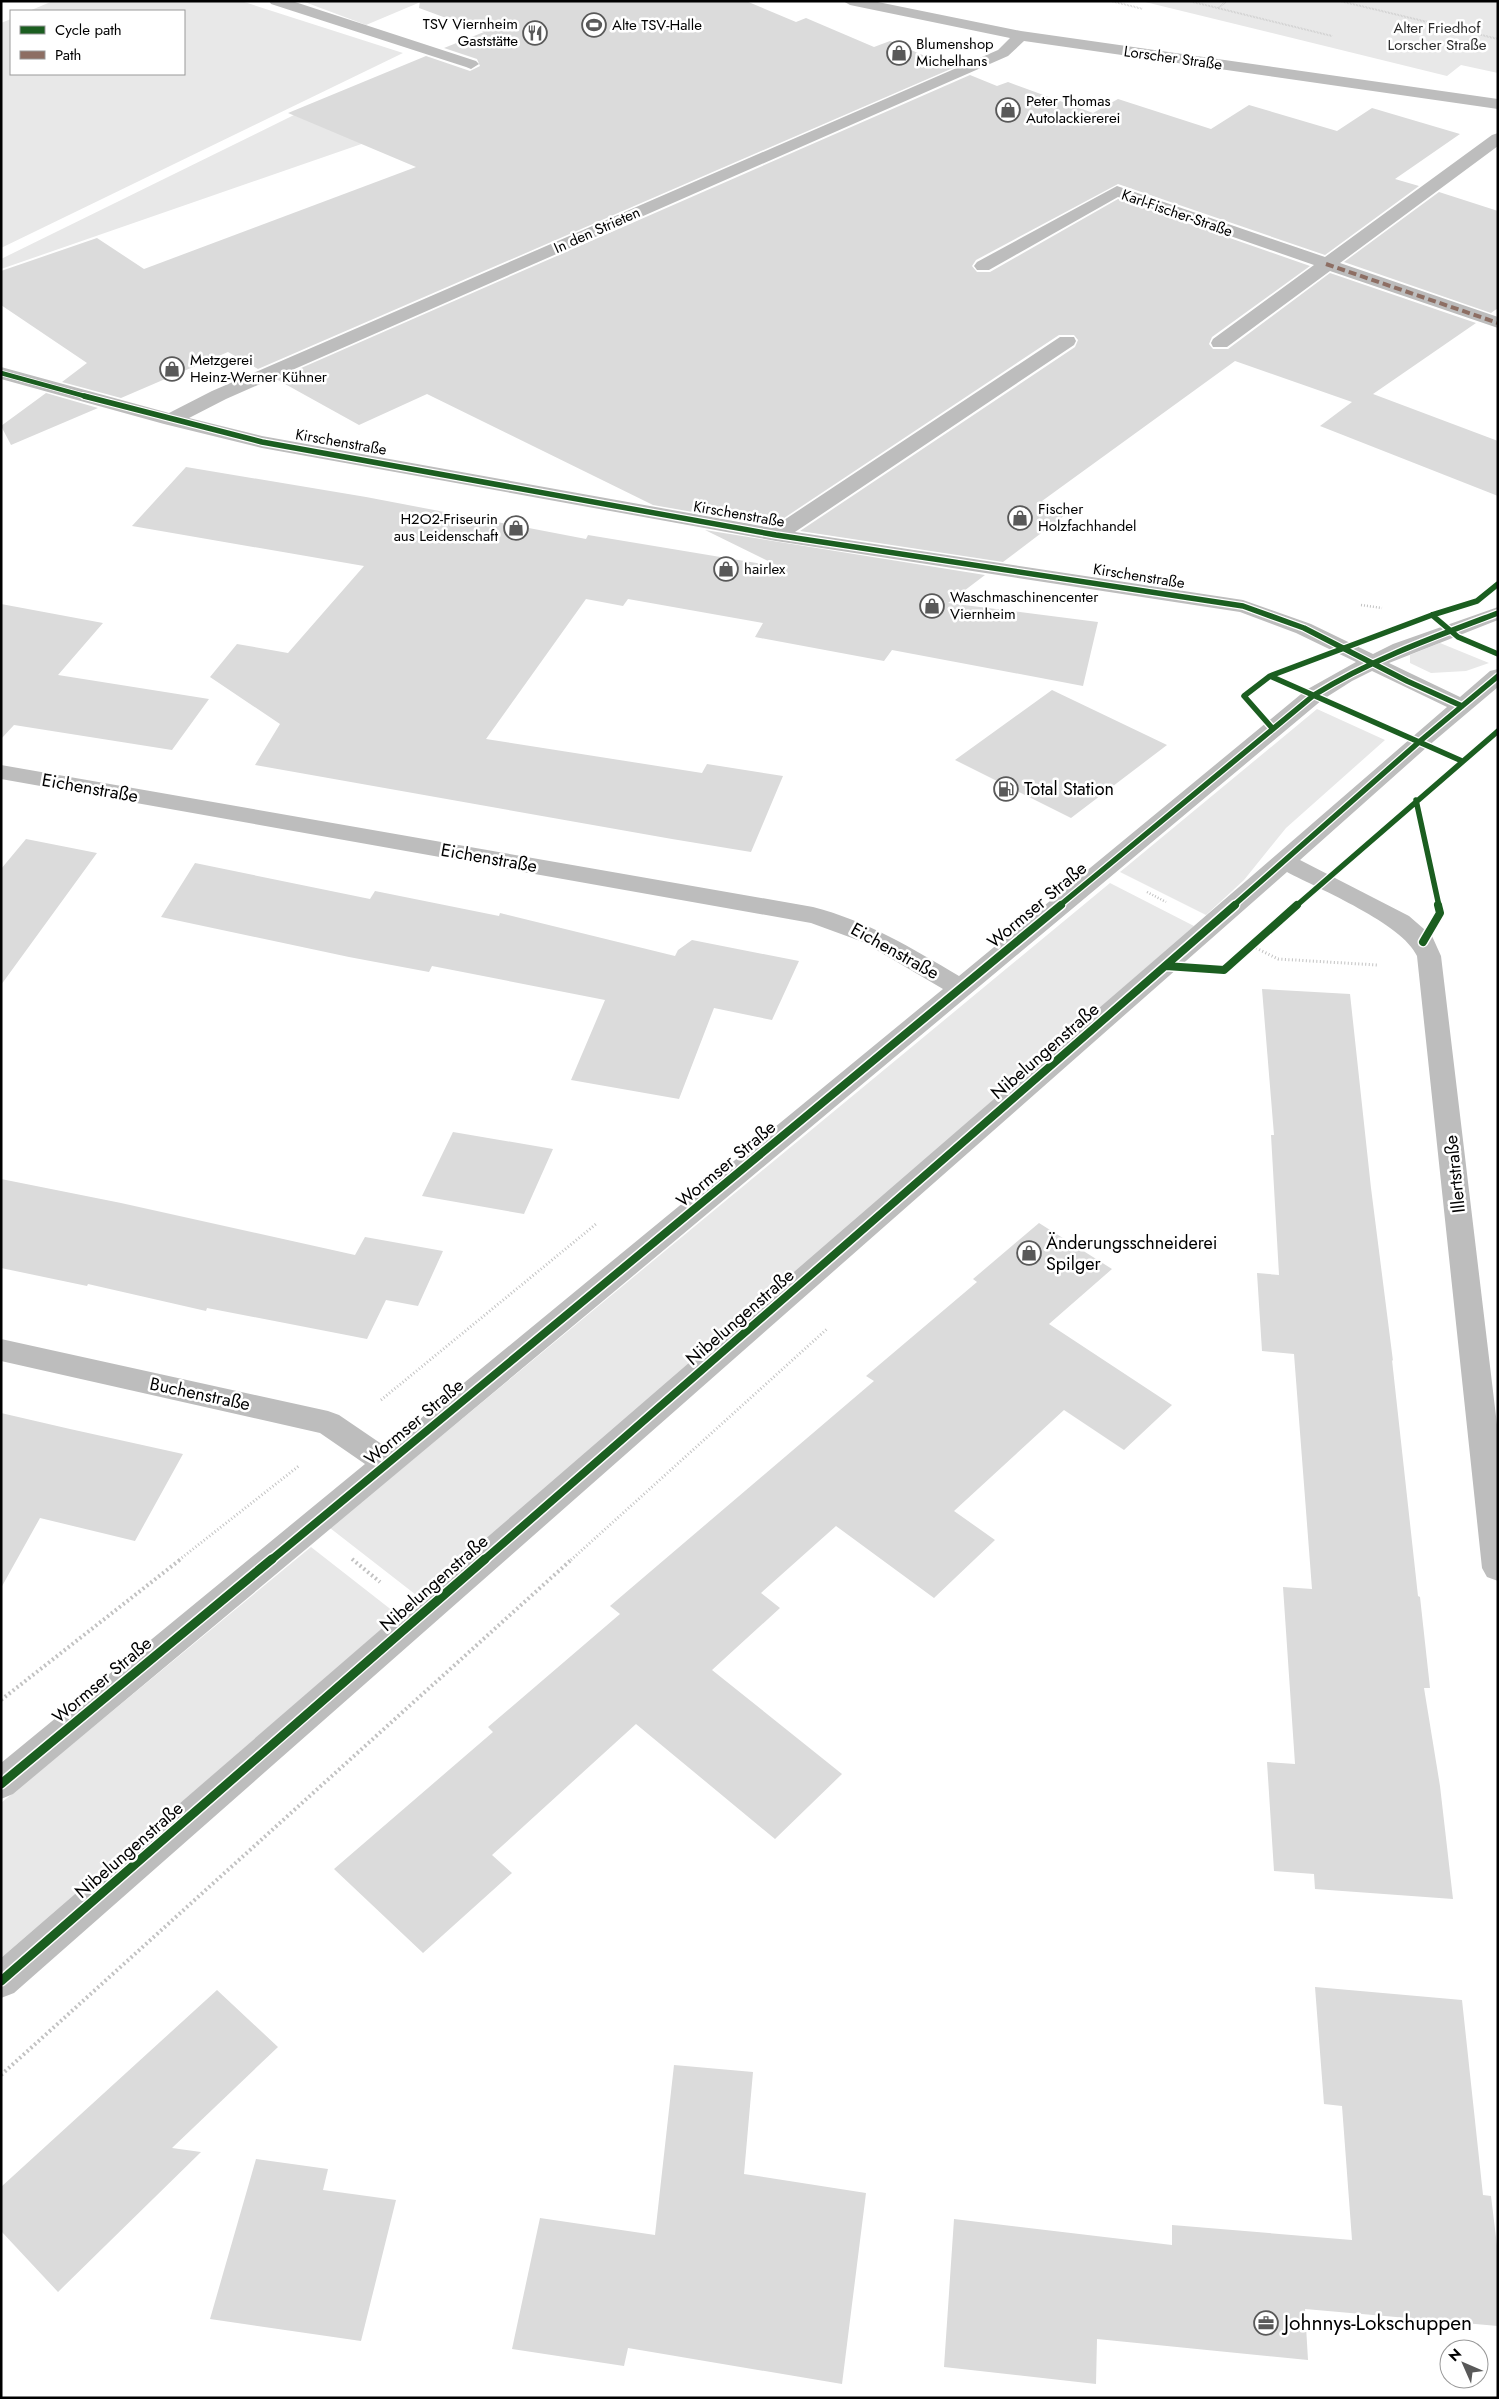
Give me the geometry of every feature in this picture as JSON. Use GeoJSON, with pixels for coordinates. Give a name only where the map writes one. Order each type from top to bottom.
{"type":"FeatureCollection","features":[{"type":"Feature","properties":{"kind":"street"},"geometry":{"type":"LineString","coordinates":[[276,1],[471,64]]}},
{"type":"Feature","properties":{"kind":"street","name":"Lorscher Straße"},"geometry":{"type":"LineString","coordinates":[[850,1],[1021,36],[1498,104]]}},
{"type":"Feature","properties":{"kind":"street","name":"In den Strieten"},"geometry":{"type":"LineString","coordinates":[[171,420],[219,395],[1003,53],[1021,36]]}},
{"type":"Feature","properties":{"kind":"street"},"geometry":{"type":"LineString","coordinates":[[1220,343],[1498,138]]}},
{"type":"Feature","properties":{"kind":"street","name":"Karl-Fischer-Straße"},"geometry":{"type":"LineString","coordinates":[[983,266],[1117,191],[1498,323]]}},
{"type":"Feature","properties":{"kind":"street"},"geometry":{"type":"LineString","coordinates":[[776,535],[1067,341]]}},
{"type":"Feature","properties":{"kind":"street","name":"Kirschenstraße"},"geometry":{"type":"LineString","coordinates":[[1,373],[171,420],[281,446],[776,535],[1243,606],[1296,624],[1401,678],[1462,706]]}},
{"type":"Feature","properties":{"kind":"street"},"geometry":{"type":"LineString","coordinates":[[803,539],[994,412]]}},
{"type":"Feature","properties":{"kind":"street","name":"Wormser Straße"},"geometry":{"type":"LineString","coordinates":[[1,1784],[1314,695],[1372,662],[1450,630],[1498,613]]}},
{"type":"Feature","properties":{"kind":"street","name":"Nibelungenstraße"},"geometry":{"type":"LineString","coordinates":[[1,1981],[1210,925],[1498,676]]}},
{"type":"Feature","properties":{"kind":"street","name":"Eichenstraße"},"geometry":{"type":"LineString","coordinates":[[1,772],[813,915],[842,922],[871,935],[960,988]]}},
{"type":"Feature","properties":{"kind":"street","name":"Illertstraße"},"geometry":{"type":"LineString","coordinates":[[1284,861],[1400,922],[1423,942],[1432,968],[1498,1568]]}},
{"type":"Feature","properties":{"kind":"street","name":"Buchenstraße"},"geometry":{"type":"LineString","coordinates":[[1,1350],[328,1423],[388,1464]]}},
{"type":"Feature","properties":{"kind":"path"},"geometry":{"type":"LineString","coordinates":[[1189,1],[1338,38]]}},
{"type":"Feature","properties":{"kind":"path"},"geometry":{"type":"LineString","coordinates":[[1218,8],[1227,1]]}},
{"type":"Feature","properties":{"kind":"path"},"geometry":{"type":"LineString","coordinates":[[1340,1],[1498,39]]}},
{"type":"Feature","properties":{"kind":"path"},"geometry":{"type":"LineString","coordinates":[[1103,869],[1278,959],[1432,968]]}},
{"type":"Feature","properties":{"kind":"path"},"geometry":{"type":"LineString","coordinates":[[1,1700],[342,1432],[602,1219]]}},
{"type":"Feature","properties":{"kind":"path"},"geometry":{"type":"LineString","coordinates":[[1,2075],[831,1325]]}},
{"type":"Feature","properties":{"kind":"path"},"geometry":{"type":"LineString","coordinates":[[267,1491],[468,1654]]}},
{"type":"Feature","properties":{"kind":"green space"},"geometry":{"type":"Polygon","coordinates":[[[53,1],[241,1],[403,53],[1,248],[1,23],[10,19],[10,75],[185,75],[185,10],[31,10],[53,1]]]}},
{"type":"Feature","properties":{"kind":"green space"},"geometry":{"type":"Polygon","coordinates":[[[302,1],[423,1],[366,25],[302,1]]]}},
{"type":"Feature","properties":{"kind":"green space","name":"Alter Friedhof Lorscher Straße"},"geometry":{"type":"Polygon","coordinates":[[[1141,1],[1498,1],[1498,73],[1461,65],[1447,76],[1141,1]]]}},
{"type":"Feature","properties":{"kind":"green space"},"geometry":{"type":"Polygon","coordinates":[[[529,86],[1,269],[1,259],[294,115],[529,86]]]}},
{"type":"Feature","properties":{"kind":"green space"},"geometry":{"type":"Polygon","coordinates":[[[1440,643],[1489,663],[1466,671],[1431,673],[1410,663],[1410,655],[1440,643]]]}},
{"type":"Feature","properties":{"kind":"green space"},"geometry":{"type":"Polygon","coordinates":[[[1317,709],[1385,740],[1286,828],[1244,880],[1206,915],[1120,872],[1317,709]]]}},
{"type":"Feature","properties":{"kind":"green space"},"geometry":{"type":"Polygon","coordinates":[[[1110,883],[1194,926],[420,1598],[330,1528],[1110,883]]]}},
{"type":"Feature","properties":{"kind":"green space"},"geometry":{"type":"Polygon","coordinates":[[[311,1547],[398,1615],[1,1958],[1,1803],[311,1547]]]}},
{"type":"Feature","properties":{"kind":"building"},"geometry":{"type":"Polygon","coordinates":[[[420,1],[746,1],[796,22],[806,18],[874,47],[890,41],[953,68],[258,369],[228,352],[121,398],[62,382],[87,363],[1,305],[1,271],[97,238],[144,269],[416,167],[288,113],[426,56],[470,71],[480,66],[477,59],[444,48],[484,32],[419,8],[420,1]]]}},
{"type":"Feature","properties":{"kind":"building"},"geometry":{"type":"Polygon","coordinates":[[[970,75],[997,86],[1008,82],[1093,113],[1118,99],[1211,129],[1249,105],[1337,131],[1372,108],[1460,134],[1395,179],[1419,186],[1325,255],[1118,184],[976,260],[972,266],[977,272],[990,272],[1118,199],[1310,266],[1212,337],[1209,344],[1213,349],[1228,349],[1330,273],[1476,323],[1373,394],[1498,441],[1498,496],[1320,426],[1352,402],[1235,361],[1042,501],[1069,512],[1003,562],[800,531],[1075,347],[1078,340],[1074,335],[1059,335],[772,526],[653,505],[427,394],[359,425],[276,379],[970,75]]]}},
{"type":"Feature","properties":{"kind":"building"},"geometry":{"type":"Polygon","coordinates":[[[1439,192],[1498,211],[1498,308],[1491,313],[1344,262],[1439,192]]]}},
{"type":"Feature","properties":{"kind":"building"},"geometry":{"type":"Polygon","coordinates":[[[46,393],[98,408],[11,445],[1,426],[46,393]]]}},
{"type":"Feature","properties":{"kind":"building"},"geometry":{"type":"Polygon","coordinates":[[[186,467],[366,497],[586,539],[588,535],[780,567],[705,530],[985,575],[948,603],[1098,622],[1083,686],[892,650],[884,661],[755,637],[763,623],[628,599],[623,606],[586,599],[486,739],[702,773],[707,764],[783,776],[751,852],[672,839],[255,765],[280,724],[210,677],[237,644],[288,653],[364,566],[132,526],[186,467]]]}},
{"type":"Feature","properties":{"kind":"building"},"geometry":{"type":"Polygon","coordinates":[[[1,604],[103,623],[58,675],[209,699],[172,750],[14,725],[1,739],[1,604]]]}},
{"type":"Feature","properties":{"kind":"building"},"geometry":{"type":"Polygon","coordinates":[[[1052,690],[1167,745],[1071,818],[955,760],[1052,690]]]}},
{"type":"Feature","properties":{"kind":"building"},"geometry":{"type":"Polygon","coordinates":[[[26,839],[97,853],[1,985],[1,869],[26,839]]]}},
{"type":"Feature","properties":{"kind":"building"},"geometry":{"type":"Polygon","coordinates":[[[195,863],[370,899],[375,891],[499,916],[500,913],[675,956],[678,950],[692,940],[799,961],[772,1020],[714,1008],[679,1099],[571,1080],[605,1000],[432,966],[429,972],[161,917],[195,863]]]}},
{"type":"Feature","properties":{"kind":"building"},"geometry":{"type":"Polygon","coordinates":[[[1262,989],[1350,994],[1430,1688],[1424,1688],[1440,1786],[1453,1899],[1315,1889],[1314,1874],[1274,1871],[1267,1762],[1295,1764],[1283,1587],[1312,1589],[1294,1354],[1262,1351],[1257,1273],[1279,1275],[1271,1135],[1274,1135],[1262,989]]]}},
{"type":"Feature","properties":{"kind":"building"},"geometry":{"type":"Polygon","coordinates":[[[453,1132],[553,1149],[524,1214],[422,1196],[453,1132]]]}},
{"type":"Feature","properties":{"kind":"building"},"geometry":{"type":"Polygon","coordinates":[[[1,1179],[121,1203],[355,1255],[365,1237],[443,1251],[418,1306],[386,1300],[367,1339],[207,1308],[206,1311],[88,1284],[87,1286],[1,1268],[1,1179]]]}},
{"type":"Feature","properties":{"kind":"building"},"geometry":{"type":"Polygon","coordinates":[[[1039,1223],[1112,1269],[1049,1324],[1172,1405],[1124,1450],[1064,1410],[954,1511],[995,1540],[934,1598],[836,1526],[761,1593],[780,1608],[712,1670],[842,1774],[775,1839],[636,1724],[492,1855],[512,1873],[423,1953],[334,1869],[493,1732],[488,1727],[620,1614],[610,1606],[874,1381],[866,1376],[977,1282],[973,1279],[1039,1223]]]}},
{"type":"Feature","properties":{"kind":"building"},"geometry":{"type":"Polygon","coordinates":[[[1,1413],[183,1454],[135,1541],[40,1518],[1,1588],[1,1413]]]}},
{"type":"Feature","properties":{"kind":"building"},"geometry":{"type":"Polygon","coordinates":[[[1315,1987],[1462,2000],[1483,2195],[1491,2196],[1498,2254],[1498,2326],[1305,2309],[1308,2360],[1097,2339],[1096,2384],[944,2367],[954,2219],[1172,2245],[1172,2225],[1352,2240],[1342,2106],[1324,2104],[1315,1987]]]}},
{"type":"Feature","properties":{"kind":"building"},"geometry":{"type":"Polygon","coordinates":[[[217,1990],[278,2047],[172,2148],[201,2152],[58,2292],[1,2231],[1,2187],[217,1990]]]}},
{"type":"Feature","properties":{"kind":"building"},"geometry":{"type":"Polygon","coordinates":[[[674,2065],[753,2072],[744,2174],[866,2193],[842,2384],[628,2348],[624,2366],[512,2349],[540,2218],[655,2235],[674,2065]]]}},
{"type":"Feature","properties":{"kind":"building"},"geometry":{"type":"Polygon","coordinates":[[[256,2159],[328,2169],[323,2190],[396,2200],[361,2341],[210,2319],[256,2159]]]}},
{"type":"Feature","properties":{"kind":"marked path"},"geometry":{"type":"LineString","coordinates":[[1326,264],[1498,323]]}},
{"type":"Feature","properties":{"kind":"cycle path"},"geometry":{"type":"LineString","coordinates":[[1,373],[171,420],[262,442],[776,535],[1243,606],[1304,628],[1407,681],[1462,706]]}},
{"type":"Feature","properties":{"kind":"cycle path"},"geometry":{"type":"LineString","coordinates":[[1273,729],[1244,696],[1270,676],[1432,615],[1477,601],[1498,584]]}},
{"type":"Feature","properties":{"kind":"cycle path"},"geometry":{"type":"LineString","coordinates":[[1,1784],[1314,695],[1344,676],[1401,649],[1498,613]]}},
{"type":"Feature","properties":{"kind":"cycle path"},"geometry":{"type":"LineString","coordinates":[[1432,615],[1458,637],[1498,654]]}},
{"type":"Feature","properties":{"kind":"cycle path"},"geometry":{"type":"LineString","coordinates":[[1270,676],[1462,761]]}},
{"type":"Feature","properties":{"kind":"cycle path"},"geometry":{"type":"LineString","coordinates":[[1,1981],[1166,966],[1419,742],[1498,676]]}},
{"type":"Feature","properties":{"kind":"cycle path"},"geometry":{"type":"LineString","coordinates":[[1166,966],[1224,970],[1416,800],[1498,731]]}},
{"type":"Feature","properties":{"kind":"cycle path"},"geometry":{"type":"LineString","coordinates":[[1416,800],[1440,913],[1423,942]]}},
{"type":"Feature","properties":{"kind":"place","name":"Alte TSV-Halle"},"geometry":{"type":"Point","coordinates":[594,25]}},
{"type":"Feature","properties":{"kind":"place","name":"TSV Viernheim Gaststätte"},"geometry":{"type":"Point","coordinates":[535,33]}},
{"type":"Feature","properties":{"kind":"place","name":"Blumenshop Michelhans"},"geometry":{"type":"Point","coordinates":[899,53]}},
{"type":"Feature","properties":{"kind":"place","name":"Peter Thomas Autolackiererei"},"geometry":{"type":"Point","coordinates":[1008,110]}},
{"type":"Feature","properties":{"kind":"place","name":"Metzgerei Heinz-Werner Kühner"},"geometry":{"type":"Point","coordinates":[172,369]}},
{"type":"Feature","properties":{"kind":"place","name":"Fischer Holzfachhandel"},"geometry":{"type":"Point","coordinates":[1020,518]}},
{"type":"Feature","properties":{"kind":"place","name":"H2O2-Friseurin aus Leidenschaft"},"geometry":{"type":"Point","coordinates":[516,528]}},
{"type":"Feature","properties":{"kind":"place","name":"hairlex"},"geometry":{"type":"Point","coordinates":[726,569]}},
{"type":"Feature","properties":{"kind":"place","name":"Waschmaschinencenter Viernheim"},"geometry":{"type":"Point","coordinates":[932,606]}},
{"type":"Feature","properties":{"kind":"place","name":"Total Station"},"geometry":{"type":"Point","coordinates":[1006,789]}},
{"type":"Feature","properties":{"kind":"place","name":"Änderungsschneiderei Spilger"},"geometry":{"type":"Point","coordinates":[1029,1253]}},
{"type":"Feature","properties":{"kind":"place","name":"Johnnys-Lokschuppen"},"geometry":{"type":"Point","coordinates":[1266,2323]}}]}
